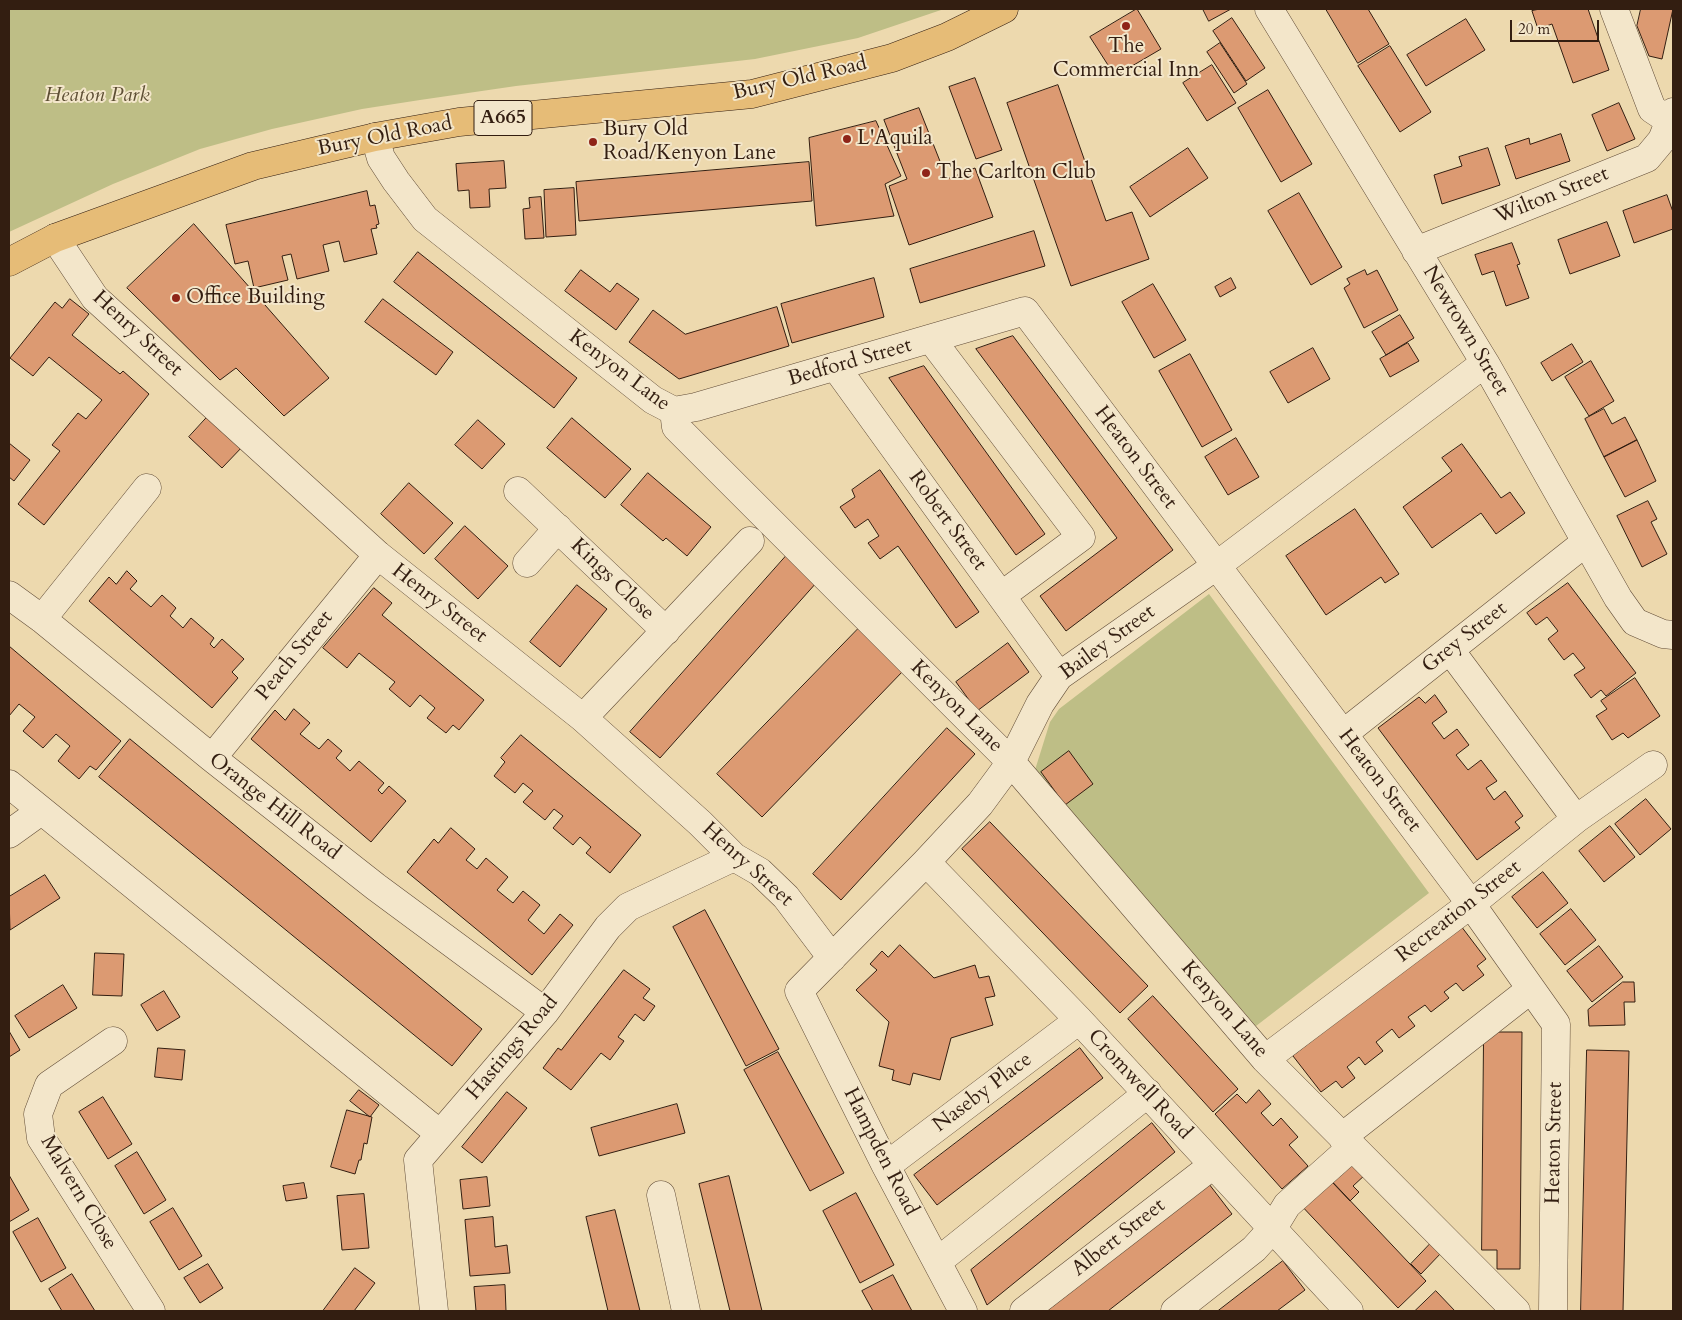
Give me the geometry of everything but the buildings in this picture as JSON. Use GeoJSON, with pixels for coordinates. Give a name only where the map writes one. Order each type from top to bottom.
{"type":"FeatureCollection","features":[{"type":"Feature","properties":{"kind":"main road","name":"Bury Old Road"},"geometry":{"type":"LineString","coordinates":[[9,262],[55,238],[253,166],[375,137],[459,122],[752,94],[892,58],[947,37],[1004,9]]}},
{"type":"Feature","properties":{"kind":"street","name":"Newtown Street"},"geometry":{"type":"LineString","coordinates":[[1269,9],[1485,363],[1618,598],[1635,622],[1663,634],[1673,635]]}},
{"type":"Feature","properties":{"kind":"street"},"geometry":{"type":"LineString","coordinates":[[1614,9],[1652,109],[1672,116]]}},
{"type":"Feature","properties":{"kind":"street","name":"Wilton Street"},"geometry":{"type":"LineString","coordinates":[[1416,251],[1647,158],[1662,140],[1672,116]]}},
{"type":"Feature","properties":{"kind":"street","name":"Kenyon Lane"},"geometry":{"type":"LineString","coordinates":[[375,137],[381,158],[396,181],[425,218],[652,400],[674,411],[676,427],[1011,762],[1265,1059],[1516,1311]]}},
{"type":"Feature","properties":{"kind":"street","name":"Henry Street"},"geometry":{"type":"LineString","coordinates":[[55,238],[95,298],[378,555],[584,718],[700,823],[734,857],[760,872],[786,897],[832,958]]}},
{"type":"Feature","properties":{"kind":"street","name":"Bedford Street"},"geometry":{"type":"LineString","coordinates":[[674,411],[696,408],[1025,311]]}},
{"type":"Feature","properties":{"kind":"street","name":"Heaton Street"},"geometry":{"type":"LineString","coordinates":[[1025,311],[1471,904],[1556,1024],[1553,1311]]}},
{"type":"Feature","properties":{"kind":"street"},"geometry":{"type":"LineString","coordinates":[[931,339],[1081,537],[1001,596]]}},
{"type":"Feature","properties":{"kind":"street","name":"Bailey Street"},"geometry":{"type":"LineString","coordinates":[[799,991],[926,862],[980,804],[1011,762],[1040,704],[1059,676],[1216,566],[1485,363]]}},
{"type":"Feature","properties":{"kind":"street","name":"Robert Street"},"geometry":{"type":"LineString","coordinates":[[835,366],[1059,676]]}},
{"type":"Feature","properties":{"kind":"street"},"geometry":{"type":"LineString","coordinates":[[42,619],[147,488]]}},
{"type":"Feature","properties":{"kind":"street","name":"Kings Close"},"geometry":{"type":"LineString","coordinates":[[518,491],[666,631]]}},
{"type":"Feature","properties":{"kind":"street","name":"Kings Close"},"geometry":{"type":"LineString","coordinates":[[527,563],[558,528]]}},
{"type":"Feature","properties":{"kind":"street","name":"Kings Close"},"geometry":{"type":"LineString","coordinates":[[584,718],[750,541]]}},
{"type":"Feature","properties":{"kind":"street","name":"Grey Street"},"geometry":{"type":"LineString","coordinates":[[1343,734],[1586,542]]}},
{"type":"Feature","properties":{"kind":"street","name":"Peach Street"},"geometry":{"type":"LineString","coordinates":[[212,758],[378,555]]}},
{"type":"Feature","properties":{"kind":"street","name":"Orange Hill Road"},"geometry":{"type":"LineString","coordinates":[[9,594],[376,888],[545,1012]]}},
{"type":"Feature","properties":{"kind":"street"},"geometry":{"type":"LineString","coordinates":[[1450,650],[1576,819]]}},
{"type":"Feature","properties":{"kind":"street","name":"Recreation Street"},"geometry":{"type":"LineString","coordinates":[[1265,1059],[1471,904],[1576,819],[1653,765]]}},
{"type":"Feature","properties":{"kind":"street"},"geometry":{"type":"LineString","coordinates":[[9,784],[440,1134]]}},
{"type":"Feature","properties":{"kind":"street"},"geometry":{"type":"LineString","coordinates":[[9,834],[41,810]]}},
{"type":"Feature","properties":{"kind":"street","name":"Hastings Road"},"geometry":{"type":"LineString","coordinates":[[434,1311],[418,1160],[545,1012],[608,927],[628,907],[734,857]]}},
{"type":"Feature","properties":{"kind":"street","name":"Cromwell Road"},"geometry":{"type":"LineString","coordinates":[[926,862],[1148,1093],[1348,1311]]}},
{"type":"Feature","properties":{"kind":"street"},"geometry":{"type":"LineString","coordinates":[[1175,1311],[1254,1249],[1273,1228],[1287,1206],[1347,1142],[1531,989]]}},
{"type":"Feature","properties":{"kind":"street","name":"Hampden Road"},"geometry":{"type":"LineString","coordinates":[[799,991],[886,1166],[963,1311]]}},
{"type":"Feature","properties":{"kind":"street","name":"Naseby Place"},"geometry":{"type":"LineString","coordinates":[[886,1166],[1079,1020]]}},
{"type":"Feature","properties":{"kind":"street","name":"Malvern Close"},"geometry":{"type":"LineString","coordinates":[[113,1041],[49,1085],[38,1114],[41,1138],[150,1311]]}},
{"type":"Feature","properties":{"kind":"street"},"geometry":{"type":"LineString","coordinates":[[937,1262],[1148,1093]]}},
{"type":"Feature","properties":{"kind":"street","name":"Albert Street"},"geometry":{"type":"LineString","coordinates":[[1024,1311],[1214,1165]]}},
{"type":"Feature","properties":{"kind":"street"},"geometry":{"type":"LineString","coordinates":[[661,1196],[686,1311]]}},
{"type":"Feature","properties":{"kind":"green space","name":"Heaton Park"},"geometry":{"type":"Polygon","coordinates":[[[9,9],[944,9],[858,38],[755,59],[516,86],[362,109],[272,129],[200,149],[113,184],[9,232],[9,9]]]}},
{"type":"Feature","properties":{"kind":"green space"},"geometry":{"type":"Polygon","coordinates":[[[1209,594],[1429,893],[1256,1026],[1035,770],[1050,722],[1059,709],[1209,594]]]}},
{"type":"Feature","properties":{"kind":"place","name":"The Commercial Inn"},"geometry":{"type":"Point","coordinates":[1126,26]}},
{"type":"Feature","properties":{"kind":"place","name":"L'Aquila"},"geometry":{"type":"Point","coordinates":[847,139]}},
{"type":"Feature","properties":{"kind":"place","name":"Bury Old Road/Kenyon Lane"},"geometry":{"type":"Point","coordinates":[593,142]}},
{"type":"Feature","properties":{"kind":"place","name":"The Carlton Club"},"geometry":{"type":"Point","coordinates":[926,173]}},
{"type":"Feature","properties":{"kind":"place","name":"Office Building"},"geometry":{"type":"Point","coordinates":[176,298]}}]}
